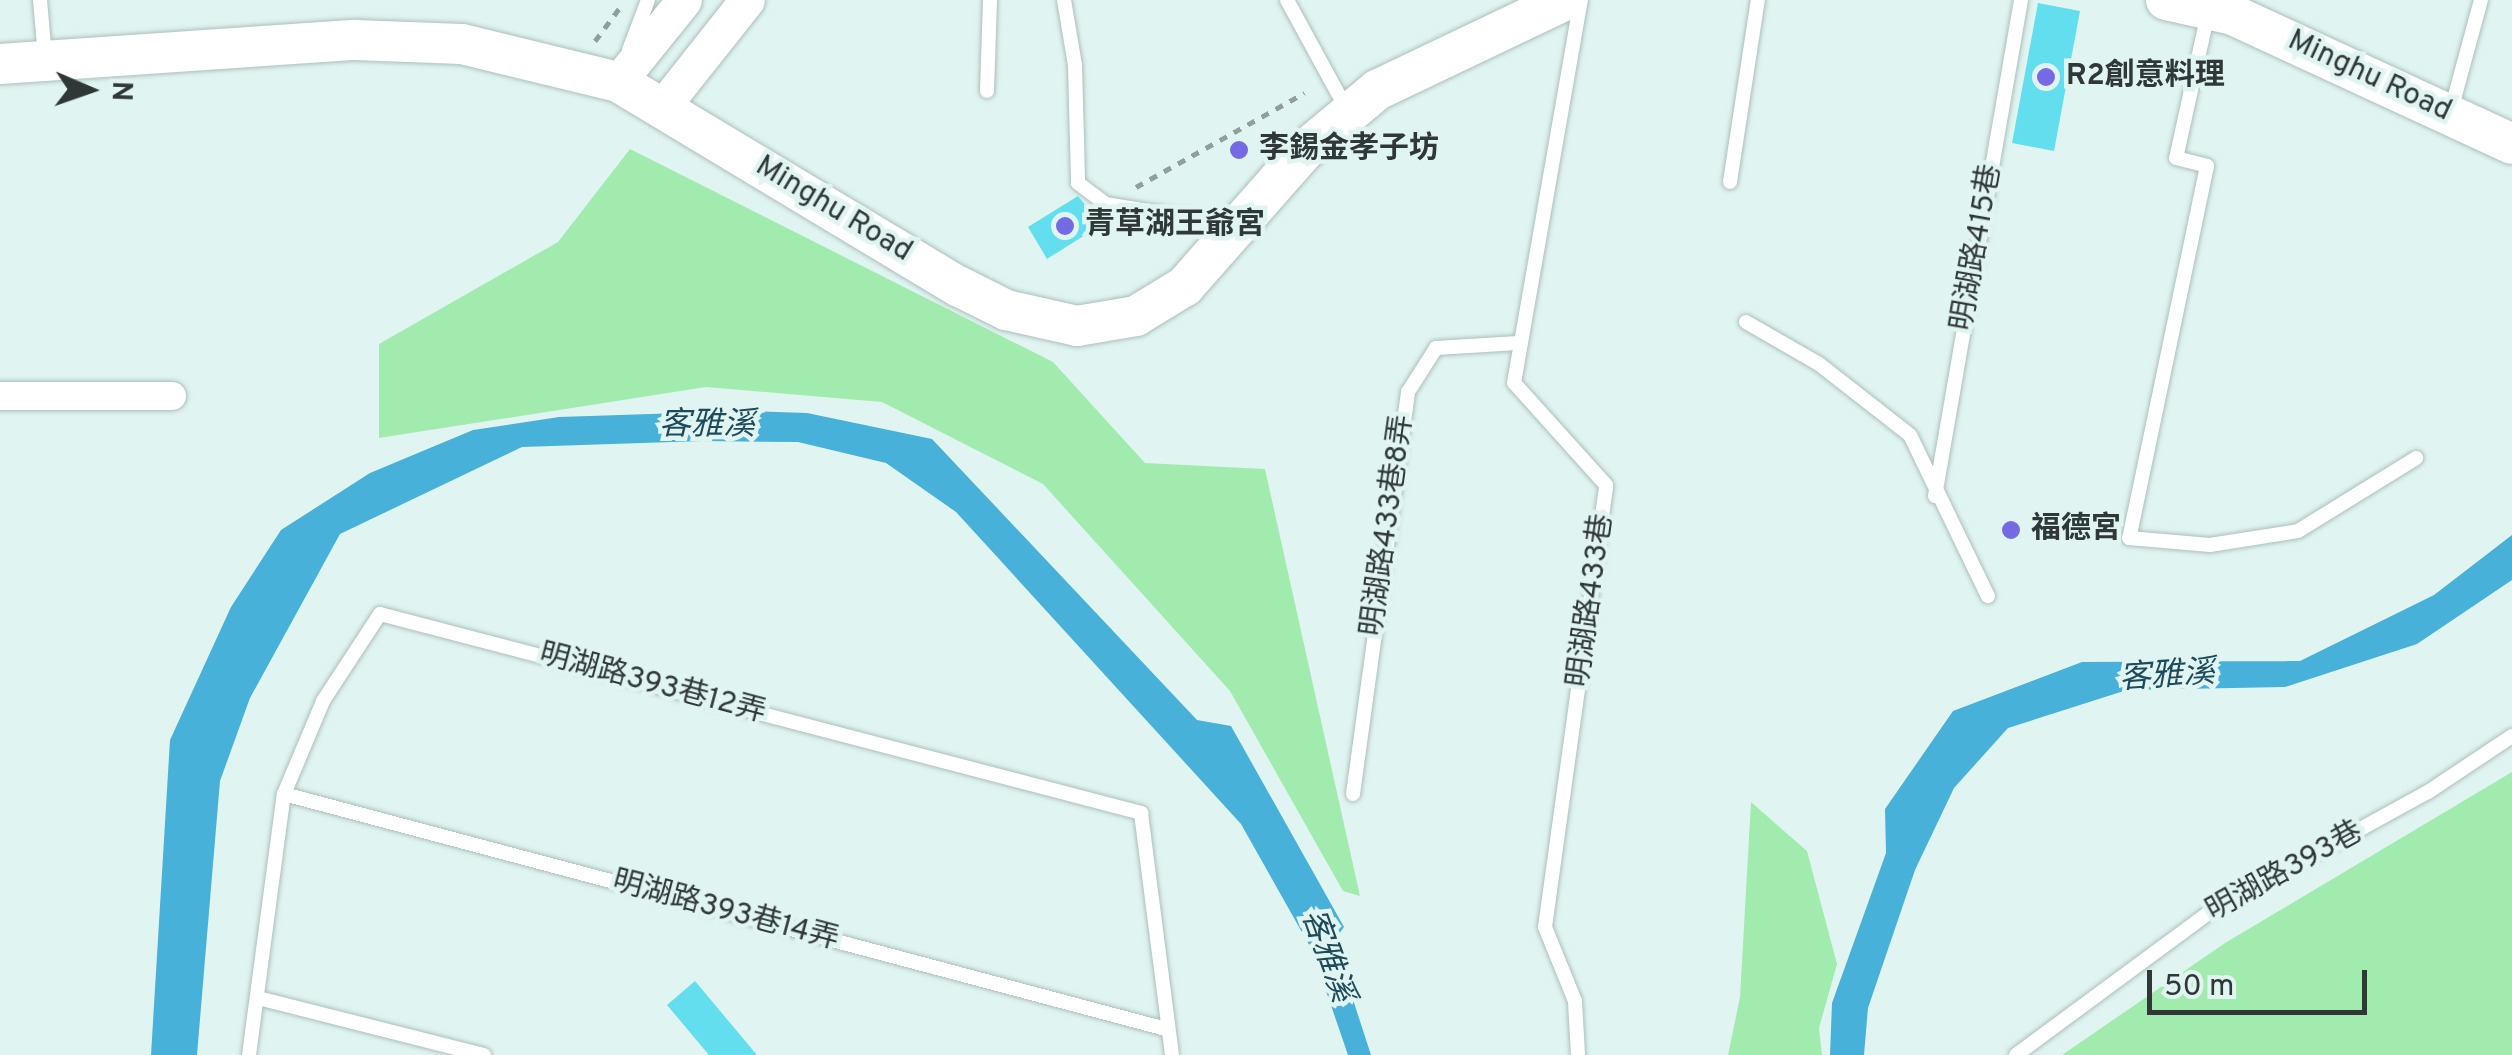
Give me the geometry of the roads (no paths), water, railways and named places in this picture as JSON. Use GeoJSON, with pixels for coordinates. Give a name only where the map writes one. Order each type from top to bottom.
{"type":"FeatureCollection","features":[{"type":"Feature","properties":{"kind":"main road","name":"Minghu Road"},"geometry":{"type":"LineString","coordinates":[[0,64],[45,57],[355,40],[444,43],[618,82],[664,106],[958,286],[1052,324],[1108,324],[1151,308],[1185,286],[1238,226],[1377,90],[1566,0]]}},
{"type":"Feature","properties":{"kind":"main road","name":"Minghu Road"},"geometry":{"type":"LineString","coordinates":[[2166,0],[2226,7],[2512,144]]}},
{"type":"Feature","properties":{"kind":"street"},"geometry":{"type":"LineString","coordinates":[[618,82],[684,0]]}},
{"type":"Feature","properties":{"kind":"street"},"geometry":{"type":"LineString","coordinates":[[664,106],[747,0]]}},
{"type":"Feature","properties":{"kind":"street"},"geometry":{"type":"LineString","coordinates":[[0,396],[172,396]]}},
{"type":"Feature","properties":{"kind":"lane"},"geometry":{"type":"LineString","coordinates":[[40,0],[45,57]]}},
{"type":"Feature","properties":{"kind":"lane"},"geometry":{"type":"LineString","coordinates":[[618,82],[648,0]]}},
{"type":"Feature","properties":{"kind":"lane"},"geometry":{"type":"LineString","coordinates":[[664,106],[712,68],[766,0]]}},
{"type":"Feature","properties":{"kind":"lane"},"geometry":{"type":"LineString","coordinates":[[987,92],[990,0]]}},
{"type":"Feature","properties":{"kind":"lane"},"geometry":{"type":"LineString","coordinates":[[1064,0],[1075,65],[1078,183],[1106,204],[1238,226]]}},
{"type":"Feature","properties":{"kind":"lane"},"geometry":{"type":"LineString","coordinates":[[1287,0],[1349,114]]}},
{"type":"Feature","properties":{"kind":"lane","name":"明湖路433巷"},"geometry":{"type":"LineString","coordinates":[[1578,1055],[1575,1001],[1545,928],[1606,484],[1514,383],[1581,0]]}},
{"type":"Feature","properties":{"kind":"lane"},"geometry":{"type":"LineString","coordinates":[[1730,182],[1758,0]]}},
{"type":"Feature","properties":{"kind":"lane","name":"明湖路415巷"},"geometry":{"type":"LineString","coordinates":[[1935,496],[2021,0]]}},
{"type":"Feature","properties":{"kind":"lane"},"geometry":{"type":"LineString","coordinates":[[2450,115],[2482,0]]}},
{"type":"Feature","properties":{"kind":"lane"},"geometry":{"type":"LineString","coordinates":[[2226,7],[2176,158],[2207,166],[2129,538],[2210,545],[2298,530],[2416,458]]}},
{"type":"Feature","properties":{"kind":"lane"},"geometry":{"type":"LineString","coordinates":[[1746,322],[1819,364],[1910,435],[1935,496],[1988,596]]}},
{"type":"Feature","properties":{"kind":"lane","name":"明湖路433巷8弄"},"geometry":{"type":"LineString","coordinates":[[1352,794],[1408,392],[1436,348],[1518,343]]}},
{"type":"Feature","properties":{"kind":"lane","name":"明湖路393巷12弄"},"geometry":{"type":"LineString","coordinates":[[249,1055],[262,998],[284,794],[323,702],[380,614],[1141,814],[1172,1055]]}},
{"type":"Feature","properties":{"kind":"lane","name":"明湖路393巷"},"geometry":{"type":"LineString","coordinates":[[2016,1055],[2212,910],[2428,792],[2512,736]]}},
{"type":"Feature","properties":{"kind":"lane","name":"明湖路393巷14弄"},"geometry":{"type":"LineString","coordinates":[[284,794],[1166,1029]]}},
{"type":"Feature","properties":{"kind":"lane"},"geometry":{"type":"LineString","coordinates":[[262,998],[484,1055]]}},
{"type":"Feature","properties":{"kind":"water","name":"客雅溪"},"geometry":{"type":"Polygon","coordinates":[[[742,411],[807,413],[932,439],[1197,720],[1231,726],[1344,927],[1334,941],[1371,1055],[1348,1055],[1312,950],[1241,824],[956,512],[886,463],[798,442],[702,441],[522,447],[340,534],[250,698],[220,781],[197,1055],[151,1055],[170,740],[231,607],[281,530],[370,473],[473,430],[559,417],[742,411]]]}},
{"type":"Feature","properties":{"kind":"water","name":"客雅溪"},"geometry":{"type":"Polygon","coordinates":[[[2512,535],[2512,580],[2417,644],[2285,687],[2127,690],[2008,728],[1954,788],[1915,870],[1868,1008],[1864,1055],[1830,1055],[1832,1003],[1886,853],[1885,809],[1953,711],[2082,662],[2300,661],[2434,595],[2512,535]]]}},
{"type":"Feature","properties":{"kind":"place","name":"R2創意料理"},"geometry":{"type":"Point","coordinates":[2046,77]}},
{"type":"Feature","properties":{"kind":"place","name":"李錫金孝子坊"},"geometry":{"type":"Point","coordinates":[1239,150]}},
{"type":"Feature","properties":{"kind":"place","name":"青草湖王爺宮"},"geometry":{"type":"Point","coordinates":[1065,226]}},
{"type":"Feature","properties":{"kind":"place","name":"福德宮"},"geometry":{"type":"Point","coordinates":[2011,530]}}]}
